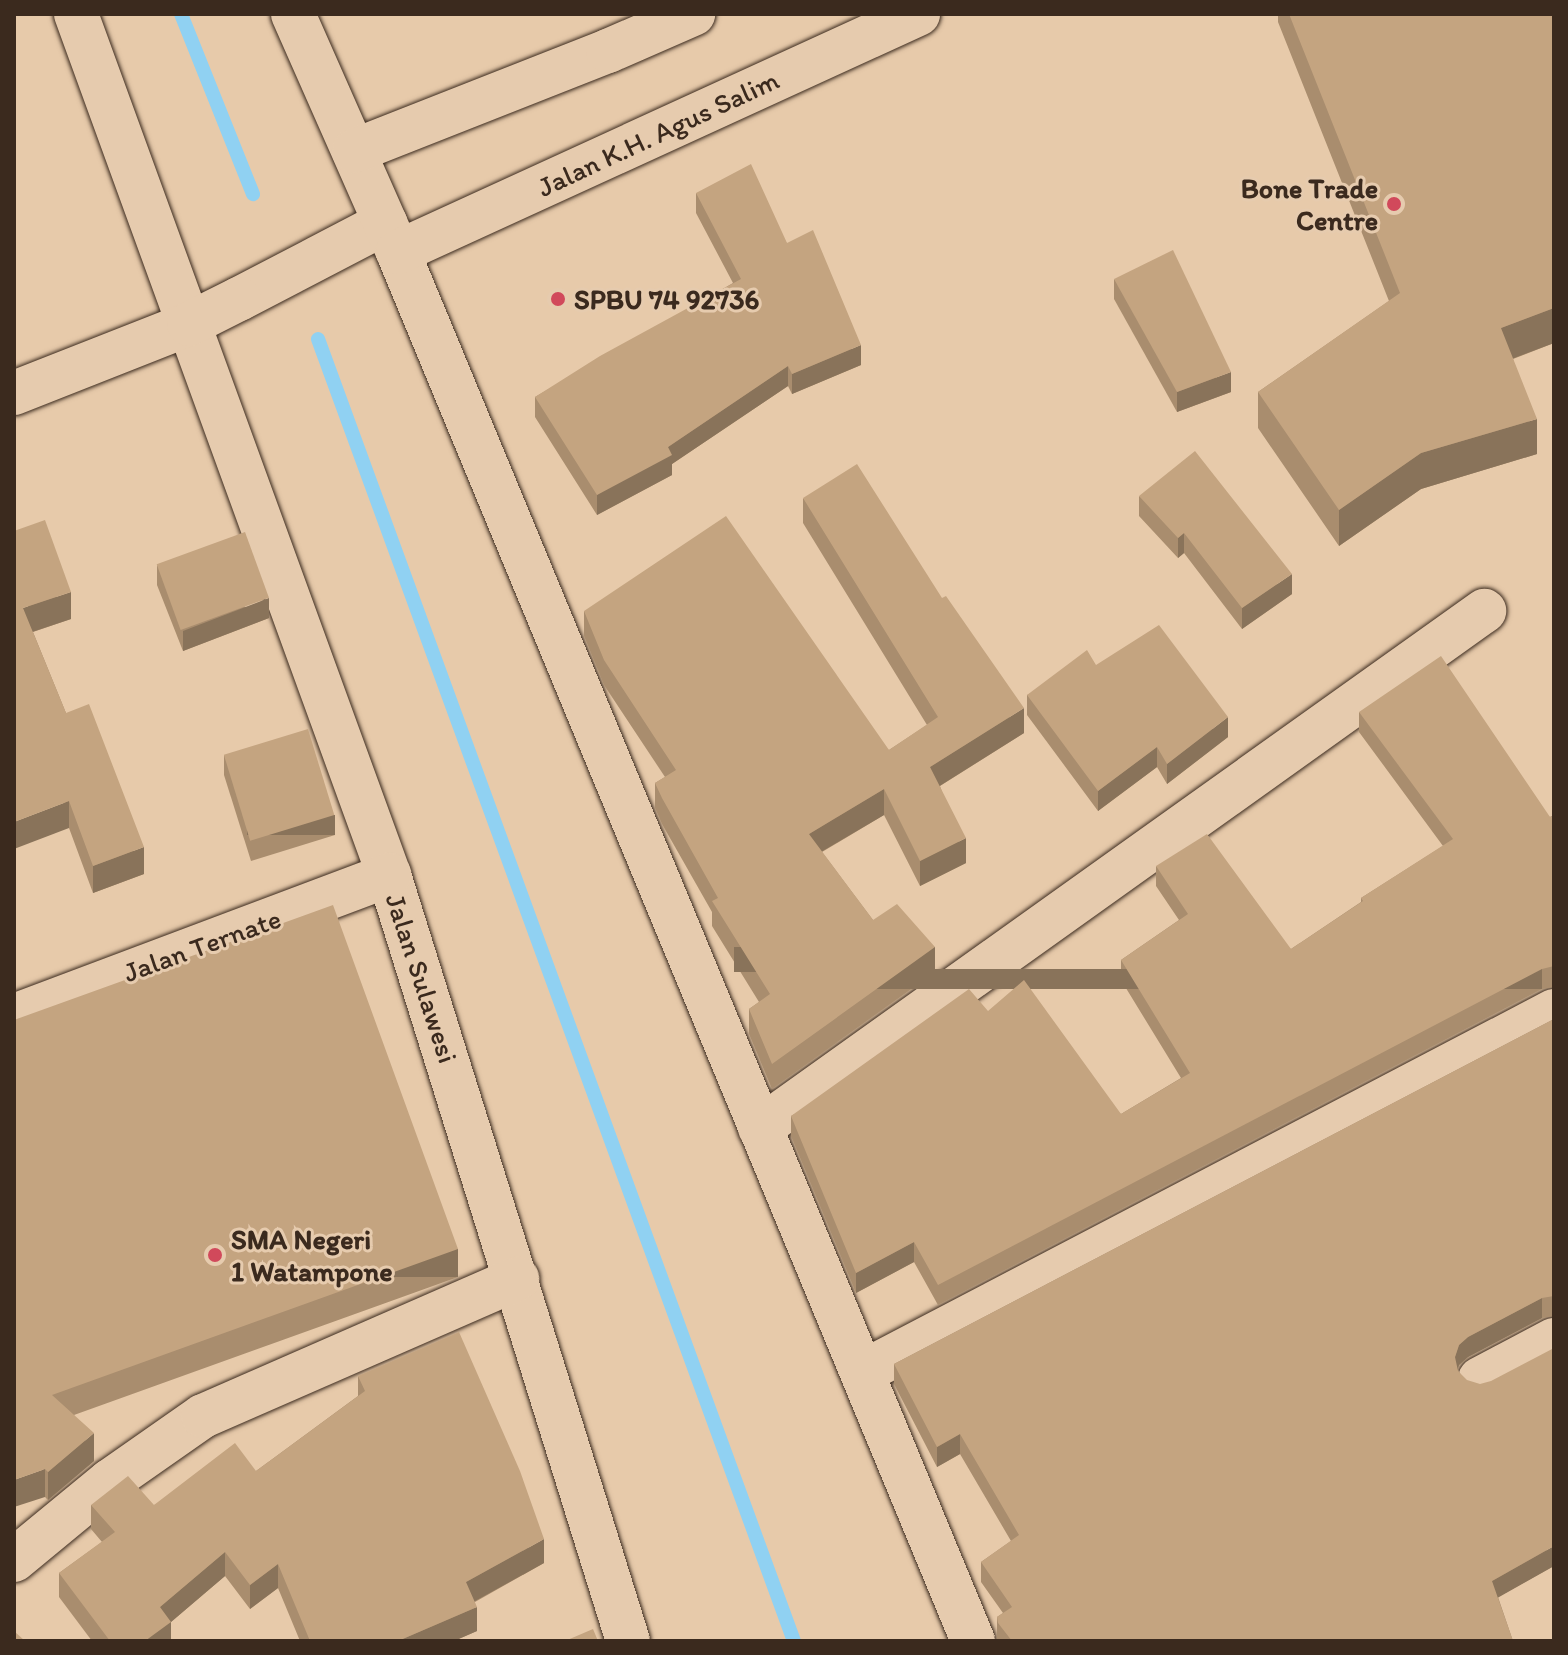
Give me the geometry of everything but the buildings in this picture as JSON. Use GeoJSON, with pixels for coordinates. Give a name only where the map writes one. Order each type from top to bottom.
{"type":"FeatureCollection","features":[{"type":"Feature","properties":{"kind":"street","name":"Jalan Sulawesi"},"geometry":{"type":"LineString","coordinates":[[76,14],[389,875],[628,1641]]}},
{"type":"Feature","properties":{"kind":"street"},"geometry":{"type":"LineString","coordinates":[[293,14],[391,238],[973,1641]]}},
{"type":"Feature","properties":{"kind":"street"},"geometry":{"type":"LineString","coordinates":[[354,151],[608,51],[693,14]]}},
{"type":"Feature","properties":{"kind":"street","name":"Jalan K.H. Agus Salim"},"geometry":{"type":"LineString","coordinates":[[14,393],[189,324],[316,259],[391,238],[918,14]]}},
{"type":"Feature","properties":{"kind":"street"},"geometry":{"type":"LineString","coordinates":[[760,1128],[1484,611]]}},
{"type":"Feature","properties":{"kind":"street","name":"Jalan Ternate"},"geometry":{"type":"LineString","coordinates":[[14,1016],[389,875]]}},
{"type":"Feature","properties":{"kind":"street"},"geometry":{"type":"LineString","coordinates":[[863,1372],[1554,1011]]}},
{"type":"Feature","properties":{"kind":"street"},"geometry":{"type":"LineString","coordinates":[[14,1560],[110,1481],[203,1416],[517,1279]]}},
{"type":"Feature","properties":{"kind":"street"},"geometry":{"type":"LineString","coordinates":[[1480,1379],[1554,1340]]}},
{"type":"Feature","properties":{"kind":"waterway"},"geometry":{"type":"LineString","coordinates":[[181,14],[253,194]]}},
{"type":"Feature","properties":{"kind":"waterway"},"geometry":{"type":"LineString","coordinates":[[318,339],[794,1641]]}},
{"type":"Feature","properties":{"kind":"place","name":"Bone Trade Centre"},"geometry":{"type":"Point","coordinates":[1394,204]}},
{"type":"Feature","properties":{"kind":"place","name":"SPBU 74 92736"},"geometry":{"type":"Point","coordinates":[558,299]}},
{"type":"Feature","properties":{"kind":"place","name":"SMA Negeri 1 Watampone"},"geometry":{"type":"Point","coordinates":[215,1255]}}]}
